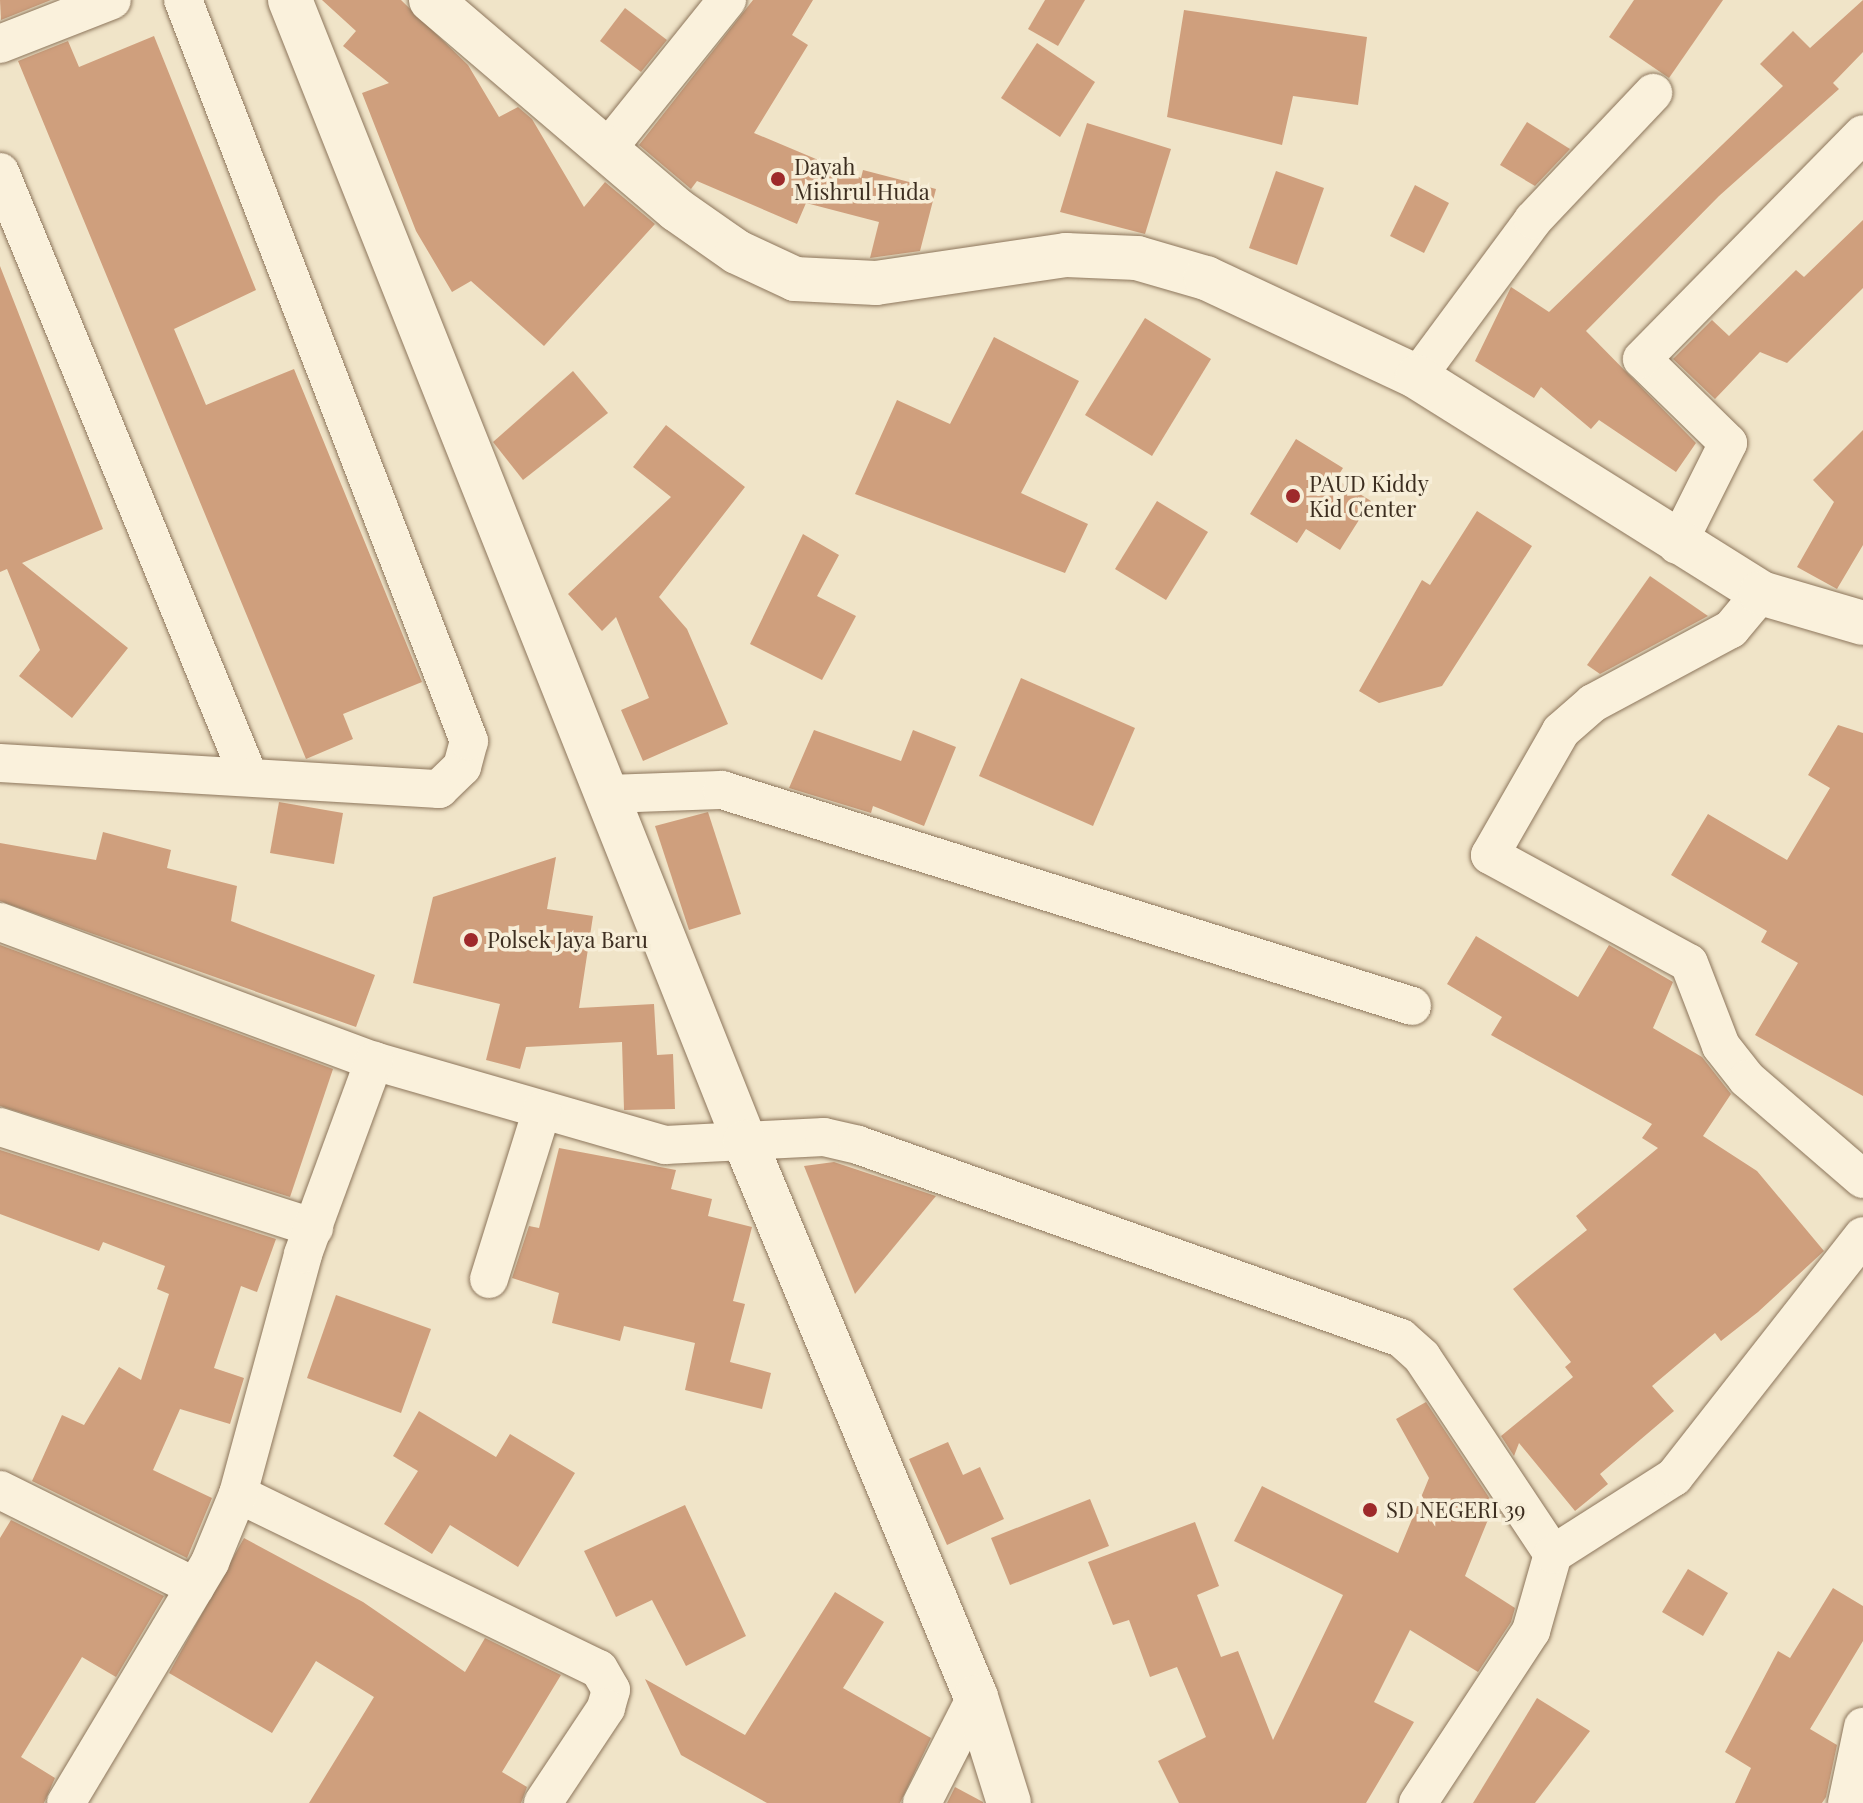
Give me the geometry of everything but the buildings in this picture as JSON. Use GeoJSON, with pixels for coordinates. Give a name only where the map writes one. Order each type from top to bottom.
{"type":"FeatureCollection","features":[{"type":"Feature","properties":{"kind":"main road"},"geometry":{"type":"LineString","coordinates":[[290,0],[745,1142],[976,1697],[1009,1803]]}},
{"type":"Feature","properties":{"kind":"main road"},"geometry":{"type":"LineString","coordinates":[[431,0],[701,227],[795,279],[876,283],[1066,255],[1137,258],[1206,278],[1417,377],[1677,545],[1761,593],[1863,623]]}},
{"type":"Feature","properties":{"kind":"street"},"geometry":{"type":"LineString","coordinates":[[0,44],[112,0]]}},
{"type":"Feature","properties":{"kind":"street"},"geometry":{"type":"LineString","coordinates":[[2,759],[439,789],[462,767],[469,741],[183,0]]}},
{"type":"Feature","properties":{"kind":"street"},"geometry":{"type":"LineString","coordinates":[[608,148],[727,0]]}},
{"type":"Feature","properties":{"kind":"street"},"geometry":{"type":"LineString","coordinates":[[1417,377],[1533,220],[1653,93]]}},
{"type":"Feature","properties":{"kind":"street"},"geometry":{"type":"LineString","coordinates":[[1677,545],[1728,443],[1642,359],[1863,134]]}},
{"type":"Feature","properties":{"kind":"street"},"geometry":{"type":"LineString","coordinates":[[0,172],[248,775]]}},
{"type":"Feature","properties":{"kind":"street"},"geometry":{"type":"LineString","coordinates":[[1761,593],[1731,629],[1593,703],[1561,731],[1490,855],[1689,963],[1721,1046],[1747,1079],[1863,1179]]}},
{"type":"Feature","properties":{"kind":"street"},"geometry":{"type":"LineString","coordinates":[[606,794],[722,790],[1412,1006]]}},
{"type":"Feature","properties":{"kind":"street"},"geometry":{"type":"LineString","coordinates":[[0,922],[374,1061],[665,1145],[824,1137],[858,1145],[1401,1338],[1422,1357],[1553,1554]]}},
{"type":"Feature","properties":{"kind":"street"},"geometry":{"type":"LineString","coordinates":[[66,1803],[195,1587],[238,1494],[314,1228],[374,1061]]}},
{"type":"Feature","properties":{"kind":"street"},"geometry":{"type":"LineString","coordinates":[[489,1279],[542,1110]]}},
{"type":"Feature","properties":{"kind":"street"},"geometry":{"type":"LineString","coordinates":[[0,1127],[314,1228]]}},
{"type":"Feature","properties":{"kind":"street"},"geometry":{"type":"LineString","coordinates":[[1418,1803],[1531,1631],[1553,1554],[1674,1477],[1863,1236]]}},
{"type":"Feature","properties":{"kind":"street"},"geometry":{"type":"LineString","coordinates":[[0,1490],[195,1587]]}},
{"type":"Feature","properties":{"kind":"street"},"geometry":{"type":"LineString","coordinates":[[238,1494],[599,1669],[611,1690],[606,1708],[543,1803]]}},
{"type":"Feature","properties":{"kind":"street"},"geometry":{"type":"LineString","coordinates":[[922,1803],[976,1697]]}},
{"type":"Feature","properties":{"kind":"street"},"geometry":{"type":"LineString","coordinates":[[1847,1803],[1863,1727]]}},
{"type":"Feature","properties":{"kind":"place","name":"Dayah Mishrul Huda"},"geometry":{"type":"Point","coordinates":[778,179]}},
{"type":"Feature","properties":{"kind":"place","name":"PAUD Kiddy Kid Center"},"geometry":{"type":"Point","coordinates":[1293,496]}},
{"type":"Feature","properties":{"kind":"place","name":"Polsek Jaya Baru"},"geometry":{"type":"Point","coordinates":[471,940]}},
{"type":"Feature","properties":{"kind":"place","name":"SD NEGERI 39"},"geometry":{"type":"Point","coordinates":[1370,1510]}}]}
